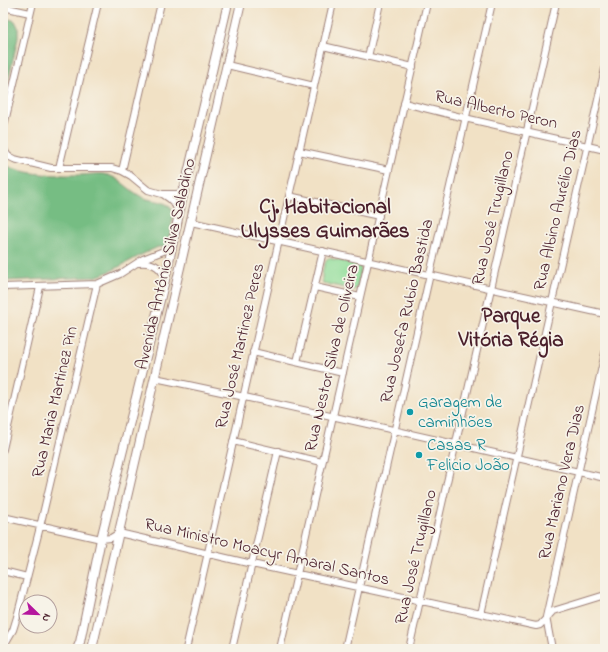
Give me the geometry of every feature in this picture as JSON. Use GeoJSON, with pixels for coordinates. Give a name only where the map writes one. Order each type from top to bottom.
{"type":"FeatureCollection","features":[{"type":"Feature","properties":{"kind":"main road","name":"Avenida Antônio Silva Saladino"},"geometry":{"type":"LineString","coordinates":[[158,310],[185,186],[228,3]]}},
{"type":"Feature","properties":{"kind":"main road","name":"Avenida Antônio Silva Saladino"},"geometry":{"type":"LineString","coordinates":[[92,649],[242,3]]}},
{"type":"Feature","properties":{"kind":"main road"},"geometry":{"type":"LineString","coordinates":[[155,378],[151,374],[149,366],[158,310]]}},
{"type":"Feature","properties":{"kind":"main road"},"geometry":{"type":"LineString","coordinates":[[77,649],[80,642],[101,539],[158,310]]}},
{"type":"Feature","properties":{"kind":"street"},"geometry":{"type":"LineString","coordinates":[[3,130],[33,3]]}},
{"type":"Feature","properties":{"kind":"street"},"geometry":{"type":"LineString","coordinates":[[59,168],[98,3]]}},
{"type":"Feature","properties":{"kind":"street"},"geometry":{"type":"LineString","coordinates":[[122,171],[161,3]]}},
{"type":"Feature","properties":{"kind":"street","name":"Rua José Martinez Peres"},"geometry":{"type":"LineString","coordinates":[[186,649],[333,3]]}},
{"type":"Feature","properties":{"kind":"street"},"geometry":{"type":"LineString","coordinates":[[368,56],[380,3]]}},
{"type":"Feature","properties":{"kind":"street","name":"Rua Nestor Silva de Oliveira"},"geometry":{"type":"LineString","coordinates":[[280,649],[427,3]]}},
{"type":"Feature","properties":{"kind":"street","name":"Rua Josefa Rubio Bastida"},"geometry":{"type":"LineString","coordinates":[[345,649],[492,3]]}},
{"type":"Feature","properties":{"kind":"street","name":"Rua José Trugillano"},"geometry":{"type":"LineString","coordinates":[[409,649],[556,3]]}},
{"type":"Feature","properties":{"kind":"street"},"geometry":{"type":"LineString","coordinates":[[3,7],[30,14]]}},
{"type":"Feature","properties":{"kind":"street"},"geometry":{"type":"LineString","coordinates":[[323,46],[412,67]]}},
{"type":"Feature","properties":{"kind":"street"},"geometry":{"type":"LineString","coordinates":[[227,65],[314,86]]}},
{"type":"Feature","properties":{"kind":"street","name":"Rua Albino Aurélio Dias"},"geometry":{"type":"LineString","coordinates":[[481,614],[605,69]]}},
{"type":"Feature","properties":{"kind":"street","name":"Rua Alberto Peron"},"geometry":{"type":"LineString","coordinates":[[404,103],[605,150]]}},
{"type":"Feature","properties":{"kind":"street"},"geometry":{"type":"LineString","coordinates":[[3,148],[8,156],[14,159],[51,168],[112,168],[131,176],[148,190],[162,194],[178,194],[185,186]]}},
{"type":"Feature","properties":{"kind":"street"},"geometry":{"type":"LineString","coordinates":[[299,151],[389,170]]}},
{"type":"Feature","properties":{"kind":"street"},"geometry":{"type":"LineString","coordinates":[[162,194],[176,205],[179,215]]}},
{"type":"Feature","properties":{"kind":"street"},"geometry":{"type":"LineString","coordinates":[[289,196],[378,216]]}},
{"type":"Feature","properties":{"kind":"street"},"geometry":{"type":"LineString","coordinates":[[191,222],[605,314]]}},
{"type":"Feature","properties":{"kind":"street"},"geometry":{"type":"LineString","coordinates":[[3,287],[97,284],[120,274],[154,254],[171,248]]}},
{"type":"Feature","properties":{"kind":"street"},"geometry":{"type":"LineString","coordinates":[[297,362],[323,251]]}},
{"type":"Feature","properties":{"kind":"street"},"geometry":{"type":"LineString","coordinates":[[137,263],[150,263],[155,265],[162,271],[165,280]]}},
{"type":"Feature","properties":{"kind":"street","name":"Rua Maria Martinez Pin"},"geometry":{"type":"LineString","coordinates":[[3,647],[6,637],[17,617],[97,284]]}},
{"type":"Feature","properties":{"kind":"street"},"geometry":{"type":"LineString","coordinates":[[3,449],[40,287]]}},
{"type":"Feature","properties":{"kind":"street"},"geometry":{"type":"LineString","coordinates":[[315,287],[360,297]]}},
{"type":"Feature","properties":{"kind":"street"},"geometry":{"type":"LineString","coordinates":[[253,352],[343,372]]}},
{"type":"Feature","properties":{"kind":"street","name":"Rua Mariano Vera Dias"},"geometry":{"type":"LineString","coordinates":[[546,617],[605,353]]}},
{"type":"Feature","properties":{"kind":"street"},"geometry":{"type":"LineString","coordinates":[[155,378],[243,396],[605,478]]}},
{"type":"Feature","properties":{"kind":"street"},"geometry":{"type":"LineString","coordinates":[[233,441],[322,462]]}},
{"type":"Feature","properties":{"kind":"street"},"geometry":{"type":"LineString","coordinates":[[232,649],[278,452]]}},
{"type":"Feature","properties":{"kind":"street"},"geometry":{"type":"LineString","coordinates":[[3,518],[101,539],[111,538],[119,533]]}},
{"type":"Feature","properties":{"kind":"street","name":"Rua Ministro Moacyr Amaral Santos"},"geometry":{"type":"LineString","coordinates":[[119,533],[252,564],[536,626],[540,625],[546,617]]}},
{"type":"Feature","properties":{"kind":"street"},"geometry":{"type":"LineString","coordinates":[[3,571],[27,577]]}},
{"type":"Feature","properties":{"kind":"street"},"geometry":{"type":"LineString","coordinates":[[552,649],[546,617],[553,611],[605,595]]}},
{"type":"Feature","properties":{"kind":"green space"},"geometry":{"type":"Polygon","coordinates":[[[3,17],[15,21],[18,27],[18,38],[3,102],[3,17]]]}},
{"type":"Feature","properties":{"kind":"green space"},"geometry":{"type":"Polygon","coordinates":[[[3,164],[31,173],[62,175],[100,174],[114,177],[142,197],[163,203],[171,208],[174,212],[168,245],[167,247],[158,247],[111,271],[95,277],[3,281],[3,164]]]}},
{"type":"Feature","properties":{"kind":"green space"},"geometry":{"type":"Polygon","coordinates":[[[328,258],[360,265],[361,269],[357,288],[354,290],[323,283],[323,270],[328,258]]]}},
{"type":"Feature","properties":{"kind":"place","name":"Garagem de caminhões"},"geometry":{"type":"Point","coordinates":[410,412]}},
{"type":"Feature","properties":{"kind":"place","name":"Casas R Felicio João"},"geometry":{"type":"Point","coordinates":[419,455]}},
{"type":"Feature","properties":{"kind":"district","name":"Cj. Habitacional Ulysses Guimarães"},"geometry":{"type":"Point","coordinates":[325,220]}},
{"type":"Feature","properties":{"kind":"district","name":"Parque Vitória Régia"},"geometry":{"type":"Point","coordinates":[511,329]}}]}
